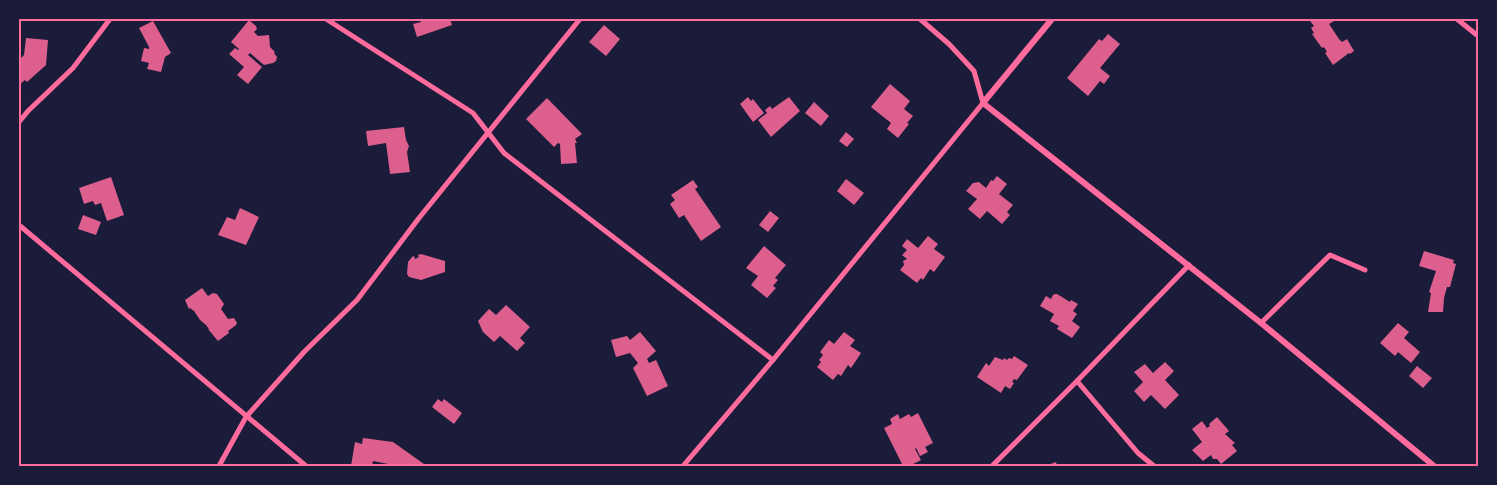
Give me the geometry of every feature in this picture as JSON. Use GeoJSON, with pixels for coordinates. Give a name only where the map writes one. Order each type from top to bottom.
{"type":"FeatureCollection","features":[{"type":"Feature","properties":{"kind":"street"},"geometry":{"type":"LineString","coordinates":[[19,122],[73,68],[110,19]]}},
{"type":"Feature","properties":{"kind":"street"},"geometry":{"type":"LineString","coordinates":[[326,19],[473,113],[504,153],[774,360]]}},
{"type":"Feature","properties":{"kind":"street"},"geometry":{"type":"LineString","coordinates":[[219,466],[246,417],[304,352],[357,300],[420,218],[580,19]]}},
{"type":"Feature","properties":{"kind":"street"},"geometry":{"type":"LineString","coordinates":[[920,19],[949,44],[974,71],[983,103],[1261,323],[1434,466]]}},
{"type":"Feature","properties":{"kind":"street"},"geometry":{"type":"LineString","coordinates":[[683,466],[774,360],[1052,19]]}},
{"type":"Feature","properties":{"kind":"street"},"geometry":{"type":"LineString","coordinates":[[1457,19],[1478,36]]}},
{"type":"Feature","properties":{"kind":"street"},"geometry":{"type":"LineString","coordinates":[[19,225],[306,466]]}},
{"type":"Feature","properties":{"kind":"street"},"geometry":{"type":"LineString","coordinates":[[1261,323],[1330,255],[1365,270]]}},
{"type":"Feature","properties":{"kind":"street"},"geometry":{"type":"LineString","coordinates":[[992,466],[1188,266]]}},
{"type":"Feature","properties":{"kind":"street"},"geometry":{"type":"LineString","coordinates":[[1077,381],[1138,453],[1154,466]]}},
{"type":"Feature","properties":{"kind":"building"},"geometry":{"type":"Polygon","coordinates":[[[420,19],[450,19],[452,25],[417,37],[413,24],[421,22],[420,19]]]}},
{"type":"Feature","properties":{"kind":"building"},"geometry":{"type":"Polygon","coordinates":[[[1313,19],[1332,19],[1334,21],[1329,24],[1339,39],[1342,42],[1347,39],[1354,51],[1333,65],[1325,53],[1327,52],[1324,47],[1322,48],[1312,34],[1314,33],[1311,28],[1314,26],[1310,21],[1313,19]]]}},
{"type":"Feature","properties":{"kind":"building"},"geometry":{"type":"Polygon","coordinates":[[[249,20],[256,26],[257,29],[254,32],[258,36],[269,35],[270,47],[277,57],[273,63],[264,65],[250,53],[248,55],[262,67],[248,84],[237,75],[244,67],[229,54],[235,48],[239,49],[231,42],[249,20]]]}},
{"type":"Feature","properties":{"kind":"building"},"geometry":{"type":"Polygon","coordinates":[[[153,21],[171,53],[165,57],[161,72],[147,69],[149,63],[141,61],[144,48],[149,49],[149,47],[139,28],[153,21]]]}},
{"type":"Feature","properties":{"kind":"building"},"geometry":{"type":"Polygon","coordinates":[[[604,25],[620,39],[606,56],[589,42],[604,25]]]}},
{"type":"Feature","properties":{"kind":"building"},"geometry":{"type":"Polygon","coordinates":[[[1108,34],[1120,44],[1100,68],[1110,76],[1104,84],[1100,81],[1088,96],[1067,78],[1099,39],[1102,41],[1108,34]]]}},
{"type":"Feature","properties":{"kind":"building"},"geometry":{"type":"Polygon","coordinates":[[[26,38],[48,40],[46,65],[27,82],[25,80],[19,85],[19,60],[24,55],[26,38]]]}},
{"type":"Feature","properties":{"kind":"building"},"geometry":{"type":"Polygon","coordinates":[[[890,84],[910,101],[904,109],[913,116],[898,138],[887,129],[891,123],[871,107],[890,84]]]}},
{"type":"Feature","properties":{"kind":"building"},"geometry":{"type":"Polygon","coordinates":[[[748,97],[751,101],[753,99],[764,113],[753,122],[740,104],[748,97]]]}},
{"type":"Feature","properties":{"kind":"building"},"geometry":{"type":"Polygon","coordinates":[[[789,97],[800,111],[771,137],[758,120],[767,113],[765,110],[770,106],[772,109],[789,97]]]}},
{"type":"Feature","properties":{"kind":"building"},"geometry":{"type":"Polygon","coordinates":[[[547,98],[582,134],[575,139],[577,143],[575,143],[577,163],[561,164],[560,144],[558,143],[554,147],[526,119],[547,98]]]}},
{"type":"Feature","properties":{"kind":"building"},"geometry":{"type":"Polygon","coordinates":[[[814,102],[829,116],[821,126],[805,113],[814,102]]]}},
{"type":"Feature","properties":{"kind":"building"},"geometry":{"type":"Polygon","coordinates":[[[404,127],[409,146],[407,152],[410,172],[390,174],[386,143],[368,146],[366,131],[404,127]]]}},
{"type":"Feature","properties":{"kind":"building"},"geometry":{"type":"Polygon","coordinates":[[[846,132],[854,139],[847,147],[839,141],[846,132]]]}},
{"type":"Feature","properties":{"kind":"building"},"geometry":{"type":"Polygon","coordinates":[[[997,176],[1007,184],[999,194],[1013,205],[1007,212],[1010,215],[1002,224],[987,211],[980,219],[968,209],[977,199],[966,191],[973,183],[979,182],[986,188],[991,180],[993,181],[997,176]]]}},
{"type":"Feature","properties":{"kind":"building"},"geometry":{"type":"Polygon","coordinates":[[[111,177],[124,215],[107,221],[101,203],[95,205],[93,201],[84,204],[79,188],[111,177]]]}},
{"type":"Feature","properties":{"kind":"building"},"geometry":{"type":"Polygon","coordinates":[[[846,179],[864,193],[854,205],[837,191],[846,179]]]}},
{"type":"Feature","properties":{"kind":"building"},"geometry":{"type":"Polygon","coordinates":[[[693,180],[698,187],[695,189],[721,227],[701,241],[684,215],[679,218],[670,204],[675,200],[671,195],[693,180]]]}},
{"type":"Feature","properties":{"kind":"building"},"geometry":{"type":"Polygon","coordinates":[[[240,208],[259,217],[246,245],[218,235],[227,217],[235,220],[240,208]]]}},
{"type":"Feature","properties":{"kind":"building"},"geometry":{"type":"Polygon","coordinates":[[[770,211],[779,218],[768,232],[759,225],[770,211]]]}},
{"type":"Feature","properties":{"kind":"building"},"geometry":{"type":"Polygon","coordinates":[[[83,215],[101,222],[96,235],[78,229],[83,215]]]}},
{"type":"Feature","properties":{"kind":"building"},"geometry":{"type":"Polygon","coordinates":[[[928,236],[938,244],[934,249],[945,257],[934,272],[930,269],[923,280],[921,278],[917,283],[900,270],[904,265],[903,261],[907,259],[902,255],[907,250],[902,246],[907,239],[918,248],[928,236]]]}},
{"type":"Feature","properties":{"kind":"building"},"geometry":{"type":"Polygon","coordinates":[[[764,246],[786,265],[775,278],[778,280],[773,286],[776,288],[767,298],[751,285],[758,276],[746,268],[764,246]]]}},
{"type":"Feature","properties":{"kind":"building"},"geometry":{"type":"Polygon","coordinates":[[[1424,251],[1454,260],[1453,263],[1456,264],[1450,287],[1447,287],[1444,298],[1443,312],[1428,312],[1431,293],[1429,292],[1436,271],[1419,266],[1424,251]]]}},
{"type":"Feature","properties":{"kind":"building"},"geometry":{"type":"Polygon","coordinates":[[[421,254],[445,261],[445,272],[421,280],[409,277],[407,274],[408,262],[412,257],[414,256],[415,259],[421,254]]]}},
{"type":"Feature","properties":{"kind":"building"},"geometry":{"type":"Polygon","coordinates":[[[202,288],[208,296],[213,293],[217,294],[224,304],[221,309],[228,319],[234,318],[237,323],[228,331],[229,333],[218,341],[194,311],[189,309],[185,300],[202,288]]]}},
{"type":"Feature","properties":{"kind":"building"},"geometry":{"type":"Polygon","coordinates":[[[1055,294],[1078,304],[1073,311],[1077,314],[1072,321],[1080,327],[1072,338],[1057,329],[1059,326],[1050,321],[1054,314],[1040,306],[1046,296],[1051,299],[1055,294]]]}},
{"type":"Feature","properties":{"kind":"building"},"geometry":{"type":"Polygon","coordinates":[[[506,305],[530,327],[520,338],[525,343],[517,351],[500,336],[494,342],[483,332],[478,321],[489,309],[496,315],[506,305]]]}},
{"type":"Feature","properties":{"kind":"building"},"geometry":{"type":"Polygon","coordinates":[[[1398,323],[1409,332],[1404,338],[1420,352],[1411,363],[1398,352],[1395,356],[1380,343],[1398,323]]]}},
{"type":"Feature","properties":{"kind":"building"},"geometry":{"type":"Polygon","coordinates":[[[640,332],[656,351],[647,359],[649,363],[656,360],[668,386],[647,396],[633,368],[638,363],[630,353],[616,357],[611,340],[627,336],[630,340],[640,332]]]}},
{"type":"Feature","properties":{"kind":"building"},"geometry":{"type":"Polygon","coordinates":[[[844,332],[855,340],[850,346],[861,353],[851,368],[848,365],[841,376],[838,374],[833,380],[817,367],[823,355],[820,352],[829,340],[834,344],[844,332]]]}},
{"type":"Feature","properties":{"kind":"building"},"geometry":{"type":"Polygon","coordinates":[[[1014,356],[1028,365],[1017,380],[1014,379],[1010,389],[1005,386],[1001,393],[977,377],[986,363],[989,366],[995,357],[1007,360],[1009,358],[1012,359],[1014,356]]]}},
{"type":"Feature","properties":{"kind":"building"},"geometry":{"type":"Polygon","coordinates":[[[1165,362],[1174,371],[1165,380],[1179,395],[1165,409],[1151,395],[1144,402],[1134,391],[1143,382],[1134,372],[1145,364],[1153,373],[1165,362]]]}},
{"type":"Feature","properties":{"kind":"building"},"geometry":{"type":"Polygon","coordinates":[[[1417,366],[1432,378],[1423,388],[1409,376],[1417,366]]]}},
{"type":"Feature","properties":{"kind":"building"},"geometry":{"type":"Polygon","coordinates":[[[438,399],[442,402],[444,399],[462,413],[454,424],[432,407],[438,399]]]}},
{"type":"Feature","properties":{"kind":"building"},"geometry":{"type":"Polygon","coordinates":[[[918,413],[933,443],[925,447],[928,452],[920,456],[916,448],[921,460],[909,466],[903,466],[884,428],[892,424],[890,419],[898,414],[900,419],[909,414],[911,417],[918,413]]]}},
{"type":"Feature","properties":{"kind":"building"},"geometry":{"type":"Polygon","coordinates":[[[1217,417],[1229,431],[1225,434],[1235,443],[1232,445],[1237,451],[1221,464],[1217,459],[1213,459],[1211,455],[1203,461],[1192,450],[1202,442],[1192,429],[1202,421],[1207,428],[1217,417]]]}},
{"type":"Feature","properties":{"kind":"building"},"geometry":{"type":"Polygon","coordinates":[[[363,438],[393,442],[424,464],[422,466],[388,466],[388,464],[373,461],[372,466],[351,466],[355,442],[362,444],[363,438]]]}},
{"type":"Feature","properties":{"kind":"building"},"geometry":{"type":"Polygon","coordinates":[[[1056,462],[1057,466],[1045,466],[1056,462]]]}}]}
